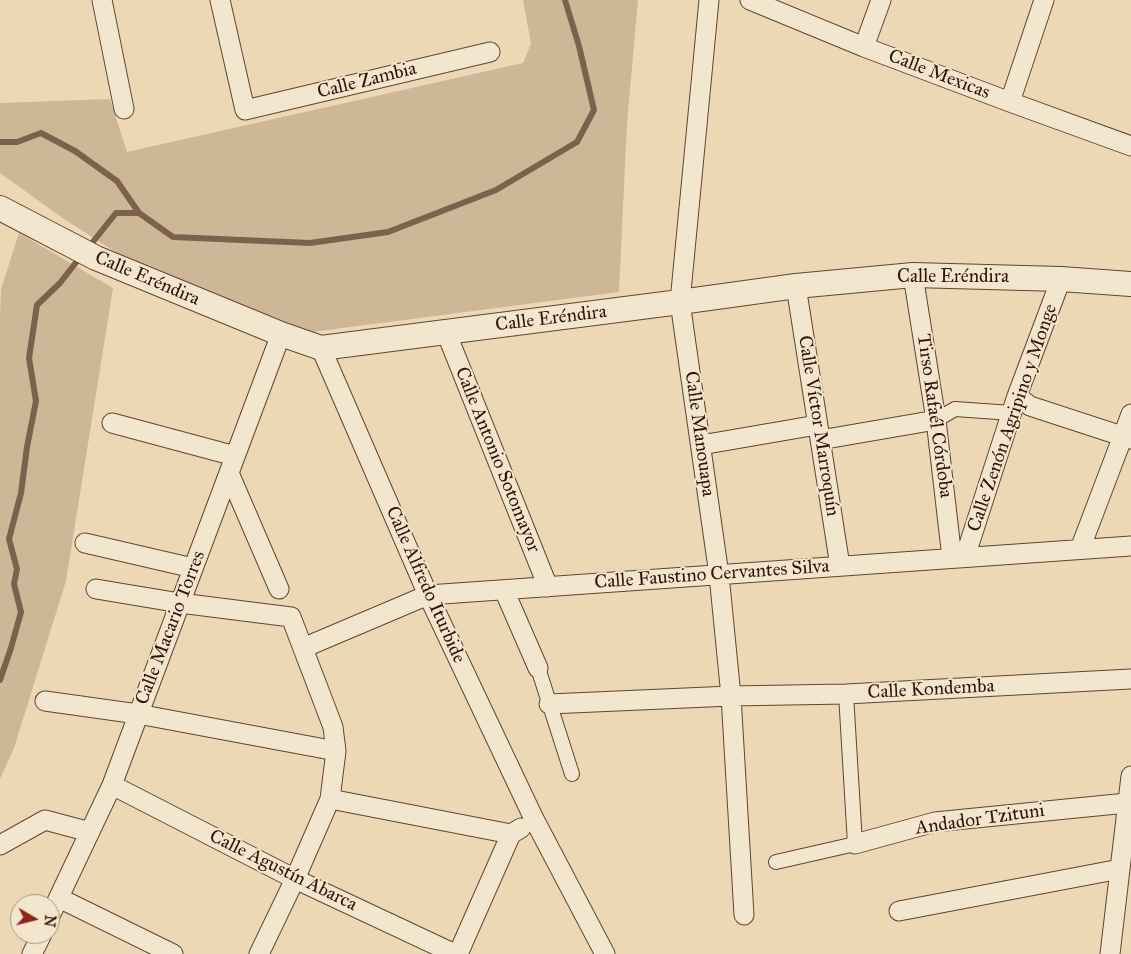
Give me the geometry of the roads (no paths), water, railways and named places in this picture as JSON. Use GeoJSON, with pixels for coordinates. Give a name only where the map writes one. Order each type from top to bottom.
{"type":"FeatureCollection","features":[{"type":"Feature","properties":{"kind":"street"},"geometry":{"type":"LineString","coordinates":[[102,0],[124,109]]}},
{"type":"Feature","properties":{"kind":"street","name":"Calle Zambia"},"geometry":{"type":"LineString","coordinates":[[220,0],[245,110],[490,52]]}},
{"type":"Feature","properties":{"kind":"street","name":"Calle Manouapa"},"geometry":{"type":"LineString","coordinates":[[708,0],[680,302],[719,574],[731,696],[744,915]]}},
{"type":"Feature","properties":{"kind":"street","name":"Calle Mexicas"},"geometry":{"type":"LineString","coordinates":[[750,0],[864,47],[1131,146]]}},
{"type":"Feature","properties":{"kind":"street"},"geometry":{"type":"LineString","coordinates":[[864,47],[881,0]]}},
{"type":"Feature","properties":{"kind":"street"},"geometry":{"type":"LineString","coordinates":[[1010,102],[1044,0]]}},
{"type":"Feature","properties":{"kind":"street","name":"Calle Eréndira"},"geometry":{"type":"LineString","coordinates":[[7,212],[96,258],[281,334],[321,348],[796,286],[913,275],[1061,279],[1131,284]]}},
{"type":"Feature","properties":{"kind":"street","name":"Tirso Rafaél Córdoba"},"geometry":{"type":"LineString","coordinates":[[913,275],[959,558]]}},
{"type":"Feature","properties":{"kind":"street","name":"Calle Zenón Agripino y Monge"},"geometry":{"type":"LineString","coordinates":[[959,558],[1061,279]]}},
{"type":"Feature","properties":{"kind":"street","name":"Calle Víctor Marroquín"},"geometry":{"type":"LineString","coordinates":[[796,286],[840,566]]}},
{"type":"Feature","properties":{"kind":"street","name":"Calle Antonio Sotomayor"},"geometry":{"type":"LineString","coordinates":[[446,332],[548,587]]}},
{"type":"Feature","properties":{"kind":"street","name":"Calle Macario Torres"},"geometry":{"type":"LineString","coordinates":[[60,894],[112,785],[281,334]]}},
{"type":"Feature","properties":{"kind":"street","name":"Calle Alfredo Iturbide"},"geometry":{"type":"LineString","coordinates":[[321,348],[428,595],[534,819],[605,954]]}},
{"type":"Feature","properties":{"kind":"street"},"geometry":{"type":"LineString","coordinates":[[701,444],[936,420],[955,408],[1014,404],[1030,406],[1127,438]]}},
{"type":"Feature","properties":{"kind":"street"},"geometry":{"type":"LineString","coordinates":[[1080,549],[1127,438],[1131,414]]}},
{"type":"Feature","properties":{"kind":"street"},"geometry":{"type":"LineString","coordinates":[[112,423],[235,456]]}},
{"type":"Feature","properties":{"kind":"street"},"geometry":{"type":"LineString","coordinates":[[229,473],[278,589]]}},
{"type":"Feature","properties":{"kind":"street"},"geometry":{"type":"LineString","coordinates":[[86,542],[193,568]]}},
{"type":"Feature","properties":{"kind":"street","name":"Calle Faustino Cervantes Silva"},"geometry":{"type":"LineString","coordinates":[[303,648],[428,595],[1131,546]]}},
{"type":"Feature","properties":{"kind":"street"},"geometry":{"type":"LineString","coordinates":[[96,589],[180,603],[291,617],[334,727],[336,751],[330,799],[259,954]]}},
{"type":"Feature","properties":{"kind":"street"},"geometry":{"type":"LineString","coordinates":[[504,590],[538,668],[572,774]]}},
{"type":"Feature","properties":{"kind":"street","name":"Calle Kondemba"},"geometry":{"type":"LineString","coordinates":[[549,704],[731,696],[846,694],[1131,679]]}},
{"type":"Feature","properties":{"kind":"street"},"geometry":{"type":"LineString","coordinates":[[846,694],[855,844]]}},
{"type":"Feature","properties":{"kind":"street"},"geometry":{"type":"LineString","coordinates":[[45,701],[138,714],[336,751]]}},
{"type":"Feature","properties":{"kind":"street"},"geometry":{"type":"LineString","coordinates":[[1110,954],[1131,776]]}},
{"type":"Feature","properties":{"kind":"street","name":"Calle Agustín Abarca"},"geometry":{"type":"LineString","coordinates":[[112,785],[295,879],[456,954]]}},
{"type":"Feature","properties":{"kind":"street"},"geometry":{"type":"LineString","coordinates":[[330,799],[512,834]]}},
{"type":"Feature","properties":{"kind":"street","name":"Andador Tzituni"},"geometry":{"type":"LineString","coordinates":[[776,862],[855,844],[935,822],[1127,803]]}},
{"type":"Feature","properties":{"kind":"street"},"geometry":{"type":"LineString","coordinates":[[456,954],[512,834],[534,819]]}},
{"type":"Feature","properties":{"kind":"street"},"geometry":{"type":"LineString","coordinates":[[0,846],[45,820],[90,832]]}},
{"type":"Feature","properties":{"kind":"street"},"geometry":{"type":"LineString","coordinates":[[899,912],[1120,869]]}},
{"type":"Feature","properties":{"kind":"street"},"geometry":{"type":"LineString","coordinates":[[60,899],[172,954]]}},
{"type":"Feature","properties":{"kind":"waterway"},"geometry":{"type":"LineString","coordinates":[[0,142],[17,142],[41,133],[75,151],[117,181],[139,213],[173,237],[310,243],[388,232],[496,190],[577,142],[594,110],[579,46],[565,0]]}},
{"type":"Feature","properties":{"kind":"waterway"},"geometry":{"type":"LineString","coordinates":[[88,248],[116,213],[139,213]]}},
{"type":"Feature","properties":{"kind":"waterway"},"geometry":{"type":"LineString","coordinates":[[0,680],[21,612],[14,584],[17,569],[9,539],[21,493],[36,401],[29,358],[37,305],[60,283],[81,256]]}}]}
